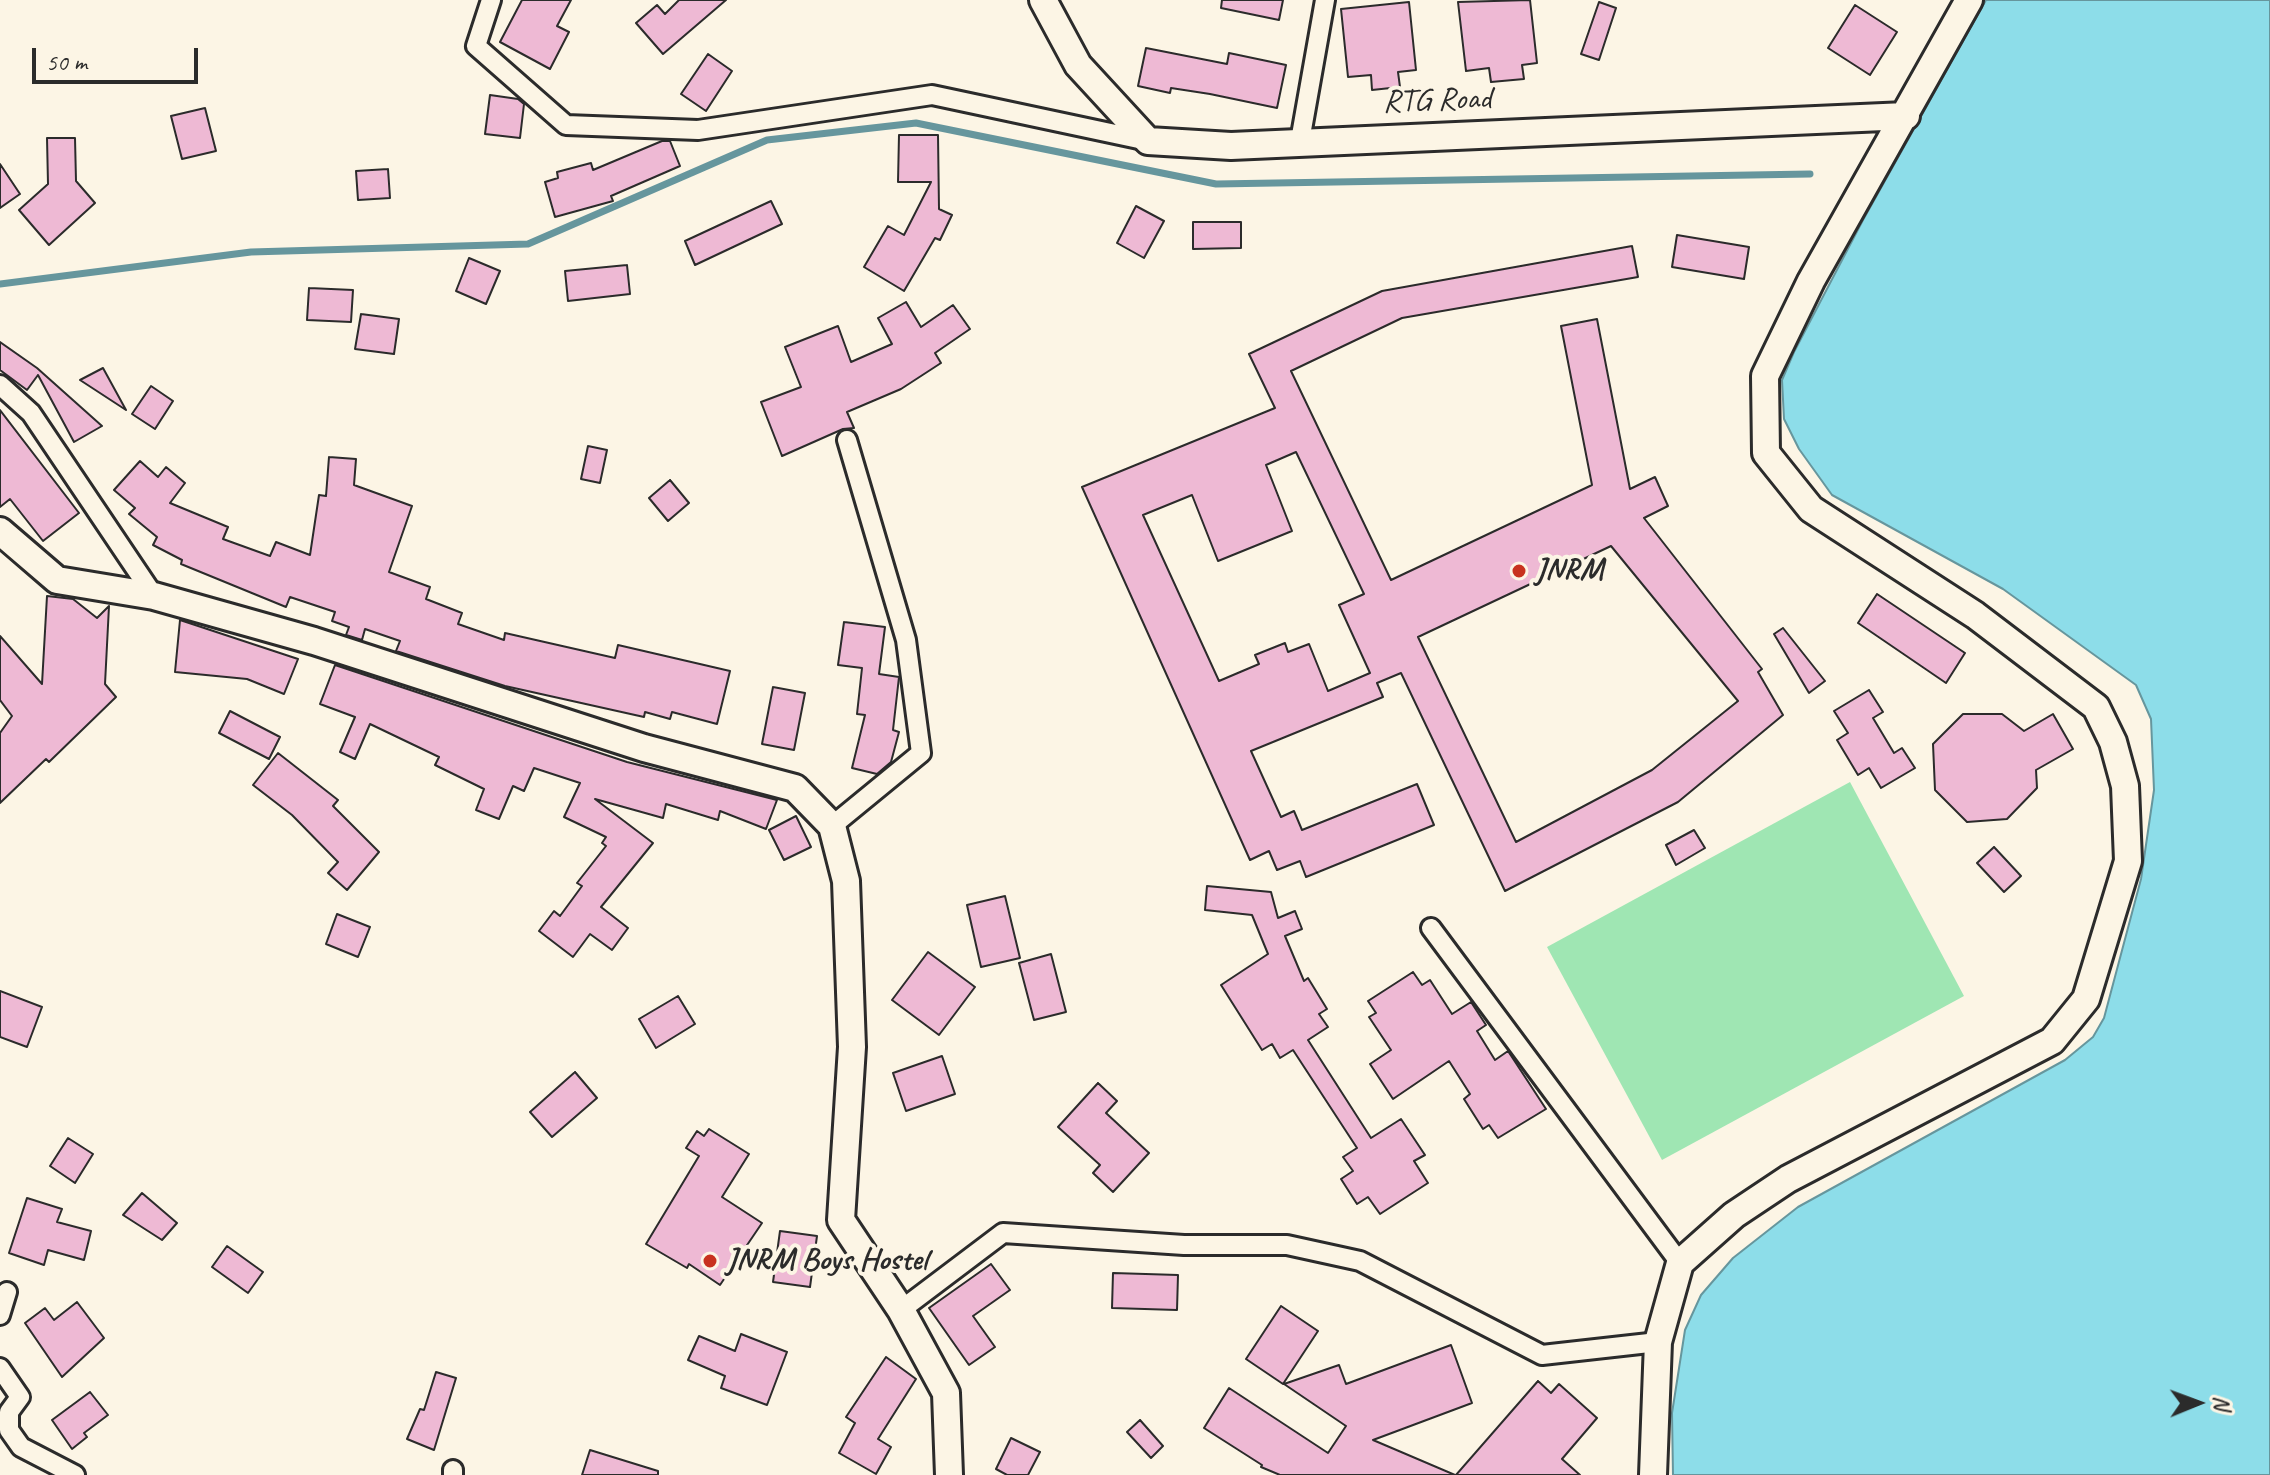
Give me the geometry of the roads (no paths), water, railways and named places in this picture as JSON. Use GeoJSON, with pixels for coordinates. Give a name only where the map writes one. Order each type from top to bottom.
{"type":"FeatureCollection","features":[{"type":"Feature","properties":{"kind":"main road"},"geometry":{"type":"LineString","coordinates":[[1043,0],[1078,65],[1148,141]]}},
{"type":"Feature","properties":{"kind":"main road"},"geometry":{"type":"LineString","coordinates":[[1653,1475],[1658,1342],[1680,1263],[1734,1215],[1788,1179],[2052,1041],[2086,999],[2128,861],[2125,786],[2113,742],[2096,707],[1975,615],[1811,509],[1766,453],[1765,376],[1811,281],[1969,0]]}},
{"type":"Feature","properties":{"kind":"main road","name":"RTG Road"},"geometry":{"type":"LineString","coordinates":[[1148,141],[1231,146],[1906,116]]}},
{"type":"Feature","properties":{"kind":"main road"},"geometry":{"type":"LineString","coordinates":[[0,531],[57,580],[154,596],[314,641],[644,748],[795,788],[832,826],[846,881],[852,1047],[841,1220],[901,1310],[946,1393],[949,1475]]}},
{"type":"Feature","properties":{"kind":"street"},"geometry":{"type":"LineString","coordinates":[[491,0],[476,46],[566,125],[698,130],[932,95],[1148,141]]}},
{"type":"Feature","properties":{"kind":"street"},"geometry":{"type":"LineString","coordinates":[[1300,141],[1325,0]]}},
{"type":"Feature","properties":{"kind":"street"},"geometry":{"type":"LineString","coordinates":[[0,385],[31,413],[154,596]]}},
{"type":"Feature","properties":{"kind":"street"},"geometry":{"type":"LineString","coordinates":[[832,826],[921,753],[906,640],[847,440]]}},
{"type":"Feature","properties":{"kind":"street"},"geometry":{"type":"LineString","coordinates":[[1431,928],[1680,1263]]}},
{"type":"Feature","properties":{"kind":"street"},"geometry":{"type":"LineString","coordinates":[[901,1310],[1003,1233],[1184,1245],[1287,1245],[1360,1261],[1542,1355],[1658,1342]]}},
{"type":"Feature","properties":{"kind":"street"},"geometry":{"type":"LineString","coordinates":[[0,1315],[7,1292]]}},
{"type":"Feature","properties":{"kind":"street"},"geometry":{"type":"LineString","coordinates":[[0,1368],[20,1397],[9,1412],[9,1430],[21,1447],[75,1475]]}},
{"type":"Feature","properties":{"kind":"water"},"geometry":{"type":"Polygon","coordinates":[[[1986,0],[2270,0],[2270,1475],[1673,1475],[1672,1413],[1685,1330],[1701,1295],[1733,1258],[1798,1207],[2065,1060],[2093,1037],[2104,1018],[2141,879],[2154,790],[2151,719],[2136,685],[2003,589],[1832,495],[1799,449],[1784,419],[1782,380],[1794,352],[1863,220],[1986,0]]]}},
{"type":"Feature","properties":{"kind":"waterway"},"geometry":{"type":"LineString","coordinates":[[0,284],[251,252],[528,244],[767,140],[916,123],[1216,184],[1810,174]]}},
{"type":"Feature","properties":{"kind":"place","name":"JNRM"},"geometry":{"type":"Point","coordinates":[1519,571]}},
{"type":"Feature","properties":{"kind":"place","name":"JNRM Boys Hostel"},"geometry":{"type":"Point","coordinates":[710,1261]}}]}
